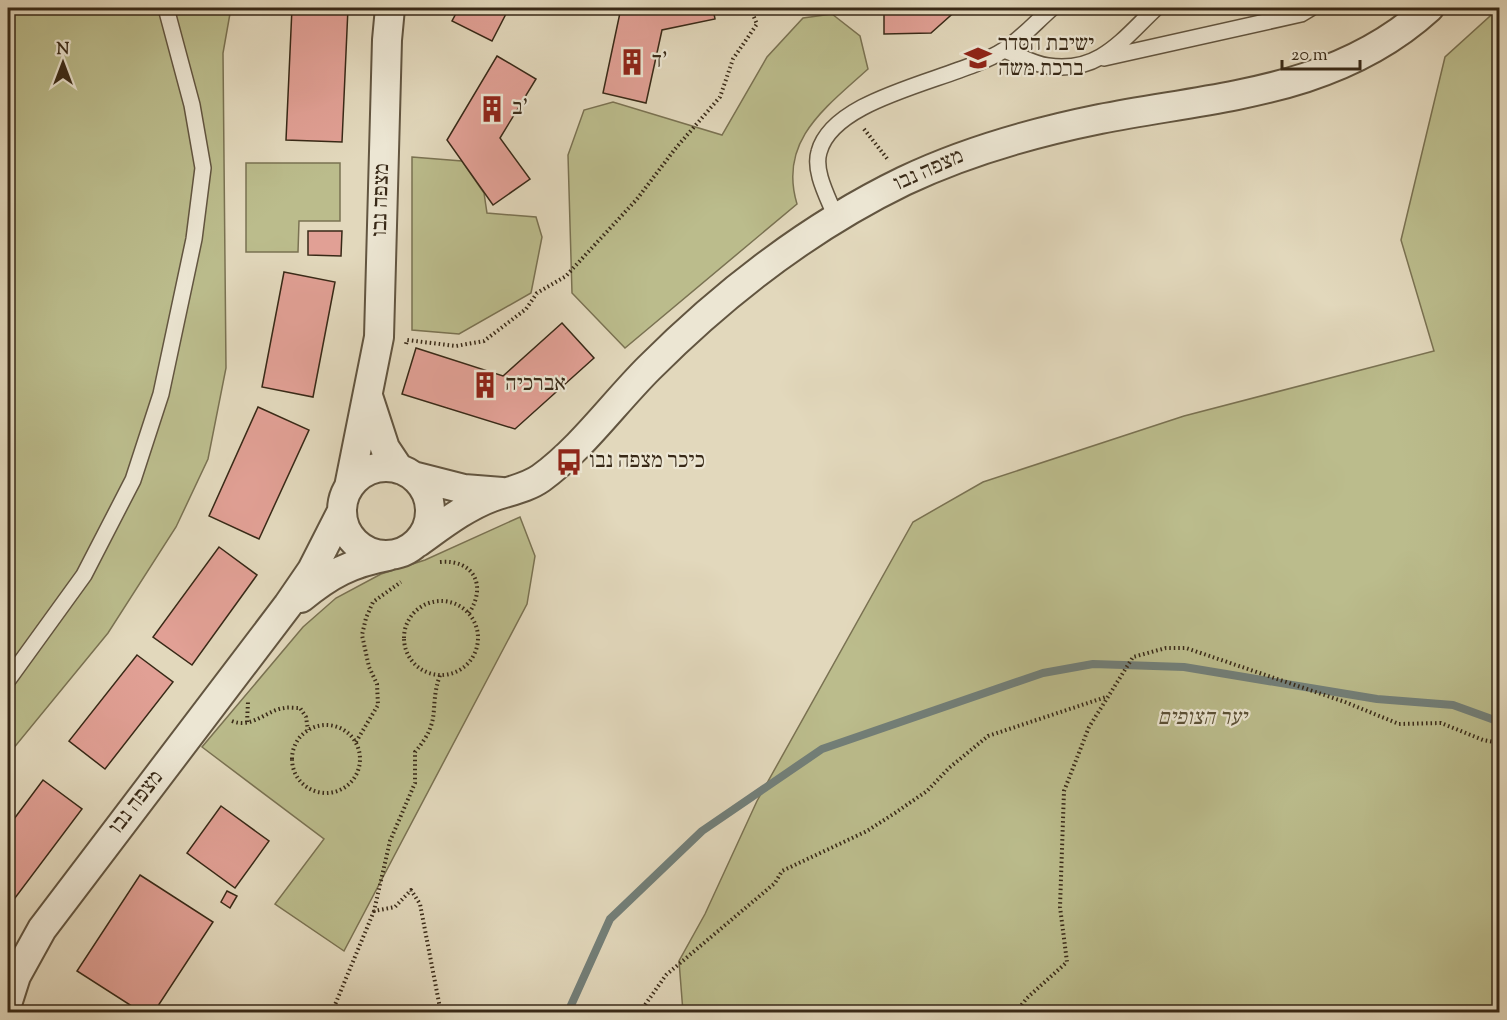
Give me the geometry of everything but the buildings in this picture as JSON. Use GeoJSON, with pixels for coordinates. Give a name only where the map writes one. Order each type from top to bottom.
{"type":"FeatureCollection","features":[{"type":"Feature","properties":{"kind":"street","name":"מצפה נבו"},"geometry":{"type":"LineString","coordinates":[[8,1000],[16,976],[42,929],[312,570],[345,500],[379,337],[387,40],[390,8]]}},
{"type":"Feature","properties":{"kind":"street","name":"מצפה נבו"},"geometry":{"type":"LineString","coordinates":[[426,553],[469,509],[492,497],[539,480],[560,462],[653,364],[738,285],[836,218],[907,180],[964,154],[1019,136],[1266,89],[1314,75],[1363,56],[1402,32],[1429,8]]}},
{"type":"Feature","properties":{"kind":"street"},"geometry":{"type":"LineString","coordinates":[[367,391],[385,448],[423,487],[429,501],[430,516],[426,531],[426,553],[405,552],[390,556],[375,555],[362,549],[351,538],[345,500],[358,476],[384,467],[406,472]]}},
{"type":"Feature","properties":{"kind":"street","name":"מצפה נבו"},"geometry":{"type":"LineString","coordinates":[[406,472],[464,489],[510,492]]}},
{"type":"Feature","properties":{"kind":"street","name":"מצפה נבו"},"geometry":{"type":"LineString","coordinates":[[281,614],[343,568],[357,562],[390,556]]}},
{"type":"Feature","properties":{"kind":"lane"},"geometry":{"type":"LineString","coordinates":[[8,680],[84,575],[133,480],[161,394],[194,239],[203,168],[192,105],[166,8]]}},
{"type":"Feature","properties":{"kind":"lane"},"geometry":{"type":"LineString","coordinates":[[836,218],[818,170],[818,152],[830,130],[878,99],[968,68],[1004,50],[1052,8]]}},
{"type":"Feature","properties":{"kind":"lane"},"geometry":{"type":"LineString","coordinates":[[1104,58],[1156,8]]}},
{"type":"Feature","properties":{"kind":"lane"},"geometry":{"type":"LineString","coordinates":[[1004,50],[1047,66],[1081,66],[1104,58],[1301,14],[1311,8]]}},
{"type":"Feature","properties":{"kind":"path"},"geometry":{"type":"LineString","coordinates":[[432,344],[456,346],[484,341],[526,309],[537,293],[566,276],[637,199],[675,148],[720,97],[733,59],[757,24],[750,8]]}},
{"type":"Feature","properties":{"kind":"path"},"geometry":{"type":"LineString","coordinates":[[854,113],[870,140],[907,180]]}},
{"type":"Feature","properties":{"kind":"path"},"geometry":{"type":"LineString","coordinates":[[356,742],[378,705],[377,684],[369,668],[362,635],[373,602],[403,580],[426,553],[458,563],[469,568],[476,575],[478,585],[475,604],[469,613]]}},
{"type":"Feature","properties":{"kind":"path"},"geometry":{"type":"LineString","coordinates":[[435,601],[448,601],[459,605],[469,613],[476,624],[478,636],[472,659],[452,674],[440,675],[422,670],[409,658],[404,646],[407,622],[414,612],[435,601]]}},
{"type":"Feature","properties":{"kind":"path"},"geometry":{"type":"LineString","coordinates":[[1016,1012],[1027,998],[1067,962],[1060,907],[1064,791],[1089,727],[1133,657],[1166,648],[1186,648],[1345,702],[1399,724],[1441,723],[1483,740],[1500,743]]}},
{"type":"Feature","properties":{"kind":"path"},"geometry":{"type":"LineString","coordinates":[[332,1012],[374,910],[390,841],[415,783],[415,752],[429,735],[436,712],[435,691],[440,675]]}},
{"type":"Feature","properties":{"kind":"path"},"geometry":{"type":"LineString","coordinates":[[640,1012],[666,975],[775,884],[782,870],[867,831],[895,813],[927,791],[949,768],[988,736],[1107,696]]}},
{"type":"Feature","properties":{"kind":"path"},"geometry":{"type":"LineString","coordinates":[[206,712],[238,723],[261,720],[283,708],[300,708],[306,717],[308,730]]}},
{"type":"Feature","properties":{"kind":"path"},"geometry":{"type":"LineString","coordinates":[[319,726],[340,728],[356,742],[360,753],[357,775],[340,790],[318,792],[299,780],[292,759],[300,738],[308,730],[319,726]]}},
{"type":"Feature","properties":{"kind":"path"},"geometry":{"type":"LineString","coordinates":[[374,910],[395,907],[411,890],[420,904],[440,1008],[438,1012]]}},
{"type":"Feature","properties":{"kind":"green space"},"geometry":{"type":"Polygon","coordinates":[[[8,8],[231,8],[223,53],[226,368],[208,459],[176,527],[108,633],[8,755],[8,8]]]}},
{"type":"Feature","properties":{"kind":"green space","name":"יער הצופים"},"geometry":{"type":"Polygon","coordinates":[[[1499,8],[1499,1012],[683,1012],[679,961],[705,914],[757,801],[913,522],[983,482],[1184,416],[1434,351],[1401,240],[1445,57],[1499,8]]]}},
{"type":"Feature","properties":{"kind":"green space"},"geometry":{"type":"Polygon","coordinates":[[[832,14],[860,36],[868,69],[822,112],[800,144],[794,162],[793,182],[797,204],[625,348],[572,293],[568,155],[584,110],[613,102],[722,135],[767,57],[803,18],[832,14]]]}},
{"type":"Feature","properties":{"kind":"green space"},"geometry":{"type":"Polygon","coordinates":[[[412,157],[462,161],[484,193],[487,213],[536,217],[542,237],[531,293],[459,334],[412,330],[412,157]]]}},
{"type":"Feature","properties":{"kind":"green space"},"geometry":{"type":"Polygon","coordinates":[[[246,163],[340,163],[340,221],[299,221],[298,252],[246,252],[246,163]]]}},
{"type":"Feature","properties":{"kind":"green space"},"geometry":{"type":"Polygon","coordinates":[[[520,517],[535,556],[527,604],[344,951],[275,904],[324,839],[202,747],[303,627],[336,598],[381,574],[425,560],[520,517]]]}},
{"type":"Feature","properties":{"kind":"waterway"},"geometry":{"type":"LineString","coordinates":[[568,1012],[610,919],[702,831],[822,749],[1043,673],[1093,664],[1184,667],[1377,699],[1453,705],[1500,722]]}},
{"type":"Feature","properties":{"kind":"place","name":"ישיבת הסדר ברכת משה"},"geometry":{"type":"Point","coordinates":[978,58]}},
{"type":"Feature","properties":{"kind":"place","name":"ד'"},"geometry":{"type":"Point","coordinates":[632,62]}},
{"type":"Feature","properties":{"kind":"place","name":"ב'"},"geometry":{"type":"Point","coordinates":[492,109]}},
{"type":"Feature","properties":{"kind":"place","name":"אברכיה"},"geometry":{"type":"Point","coordinates":[485,385]}},
{"type":"Feature","properties":{"kind":"place","name":"כיכר מצפה נבו"},"geometry":{"type":"Point","coordinates":[569,462]}}]}
